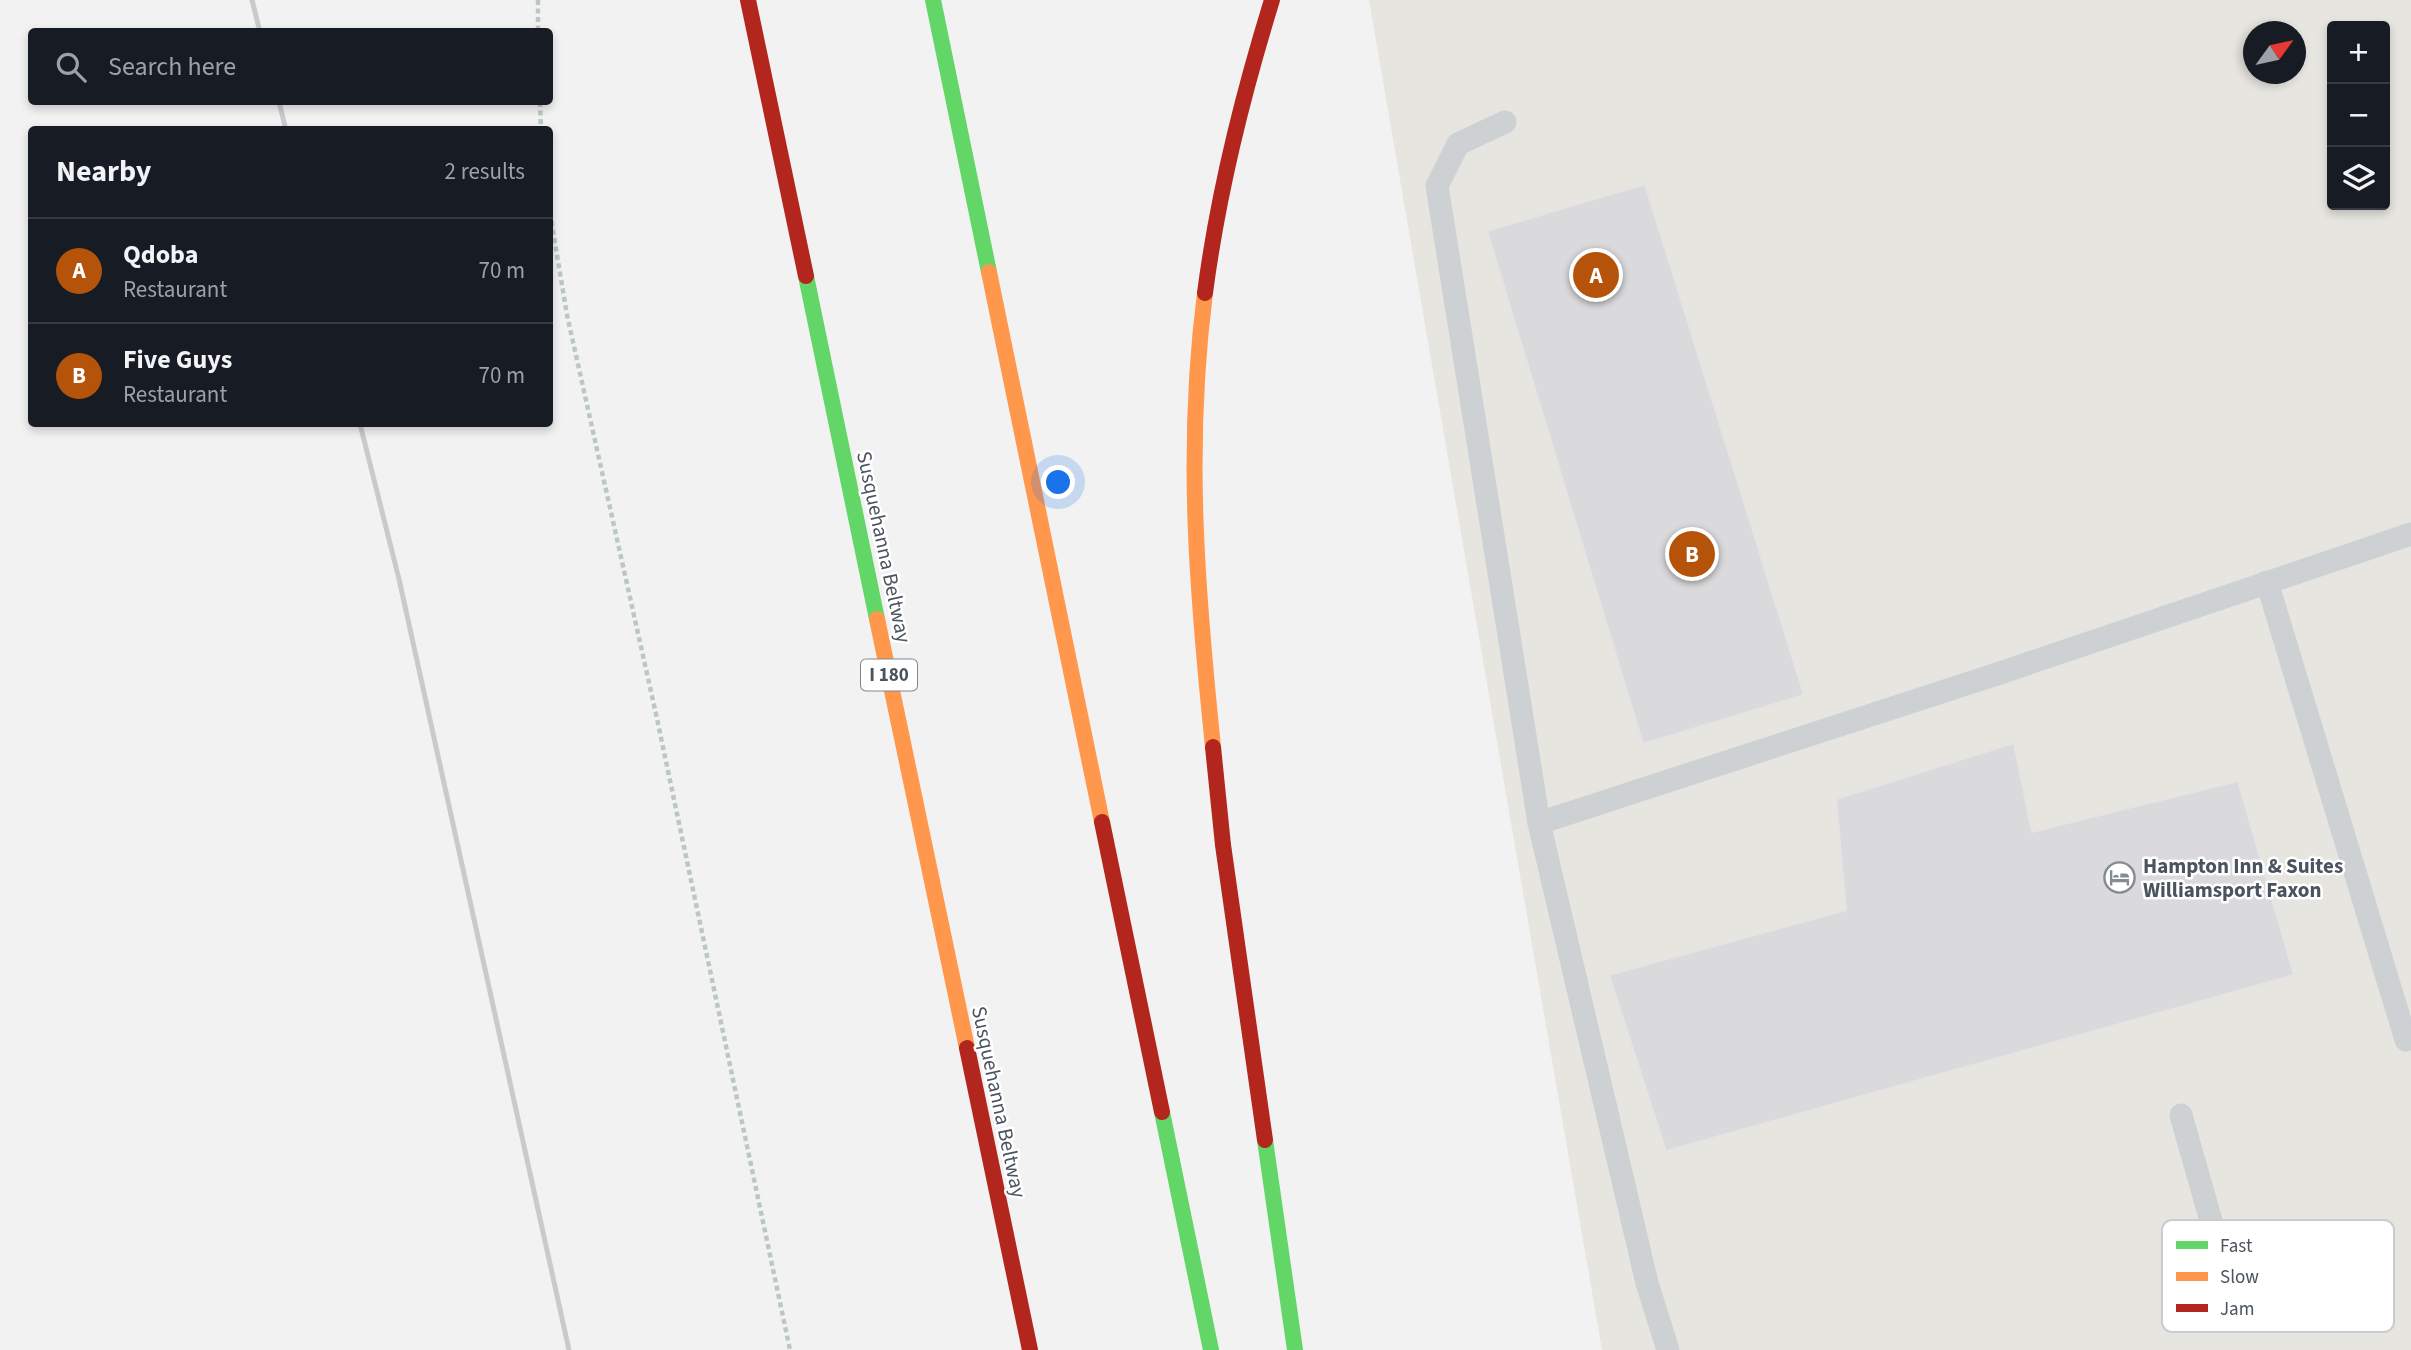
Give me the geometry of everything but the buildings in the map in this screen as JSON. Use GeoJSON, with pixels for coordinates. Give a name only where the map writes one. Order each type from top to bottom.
{"type":"FeatureCollection","features":[{"type":"Feature","properties":{"kind":"highway","name":"Susquehanna Beltway"},"geometry":{"type":"LineString","coordinates":[[748,0],[1030,1350]]}},
{"type":"Feature","properties":{"kind":"highway"},"geometry":{"type":"LineString","coordinates":[[933,0],[1211,1350]]}},
{"type":"Feature","properties":{"kind":"highway"},"geometry":{"type":"LineString","coordinates":[[1272,0],[1250,70],[1216,210],[1200,333],[1193,461],[1196,585],[1223,845],[1294,1350]]}},
{"type":"Feature","properties":{"kind":"lane"},"geometry":{"type":"LineString","coordinates":[[1505,122],[1458,144],[1437,186],[1539,822],[1647,1283],[1668,1350]]}},
{"type":"Feature","properties":{"kind":"lane"},"geometry":{"type":"LineString","coordinates":[[1539,822],[1997,674],[2411,534]]}},
{"type":"Feature","properties":{"kind":"lane"},"geometry":{"type":"LineString","coordinates":[[2267,582],[2406,1041]]}},
{"type":"Feature","properties":{"kind":"lane"},"geometry":{"type":"LineString","coordinates":[[2181,1115],[2211,1220]]}},
{"type":"Feature","properties":{"kind":"path"},"geometry":{"type":"LineString","coordinates":[[538,0],[538,28]]}},
{"type":"Feature","properties":{"kind":"path"},"geometry":{"type":"LineString","coordinates":[[540,105],[541,126]]}},
{"type":"Feature","properties":{"kind":"path"},"geometry":{"type":"LineString","coordinates":[[553,230],[567,315],[659,728],[790,1350]]}},
{"type":"Feature","properties":{"kind":"shaded area"},"geometry":{"type":"Polygon","coordinates":[[[1369,0],[2411,0],[2411,1350],[1602,1350],[1369,0]]]}},
{"type":"Feature","properties":{"kind":"railway"},"geometry":{"type":"LineString","coordinates":[[252,0],[259,28]]}},
{"type":"Feature","properties":{"kind":"railway"},"geometry":{"type":"LineString","coordinates":[[280,105],[285,126]]}},
{"type":"Feature","properties":{"kind":"railway"},"geometry":{"type":"LineString","coordinates":[[361,427],[399,579],[569,1350]]}},
{"type":"Feature","properties":{"kind":"traffic: fast"},"geometry":{"type":"LineString","coordinates":[[933,0],[989,272]]}},
{"type":"Feature","properties":{"kind":"traffic: fast"},"geometry":{"type":"LineString","coordinates":[[806,276],[877,619]]}},
{"type":"Feature","properties":{"kind":"traffic: fast"},"geometry":{"type":"LineString","coordinates":[[1162,1112],[1211,1350]]}},
{"type":"Feature","properties":{"kind":"traffic: fast"},"geometry":{"type":"LineString","coordinates":[[1265,1140],[1295,1350]]}},
{"type":"Feature","properties":{"kind":"traffic: slow"},"geometry":{"type":"LineString","coordinates":[[989,272],[1102,822]]}},
{"type":"Feature","properties":{"kind":"traffic: slow"},"geometry":{"type":"LineString","coordinates":[[1205,293],[1199,351],[1195,464],[1198,576],[1213,747]]}},
{"type":"Feature","properties":{"kind":"traffic: slow"},"geometry":{"type":"LineString","coordinates":[[877,619],[967,1048]]}},
{"type":"Feature","properties":{"kind":"traffic: jam"},"geometry":{"type":"LineString","coordinates":[[748,0],[806,276]]}},
{"type":"Feature","properties":{"kind":"traffic: jam"},"geometry":{"type":"LineString","coordinates":[[1205,293],[1232,145],[1272,0]]}},
{"type":"Feature","properties":{"kind":"traffic: jam"},"geometry":{"type":"LineString","coordinates":[[1213,747],[1223,845],[1265,1140]]}},
{"type":"Feature","properties":{"kind":"traffic: jam"},"geometry":{"type":"LineString","coordinates":[[1102,822],[1162,1112]]}},
{"type":"Feature","properties":{"kind":"traffic: jam"},"geometry":{"type":"LineString","coordinates":[[967,1048],[1030,1350]]}},
{"type":"Feature","properties":{"kind":"place","name":"Qdoba"},"geometry":{"type":"Point","coordinates":[1596,275]}},
{"type":"Feature","properties":{"kind":"place","name":"Five Guys"},"geometry":{"type":"Point","coordinates":[1692,554]}},
{"type":"Feature","properties":{"kind":"place","name":"Hampton Inn & Suites Williamsport Faxon"},"geometry":{"type":"Point","coordinates":[2120,878]}}]}
